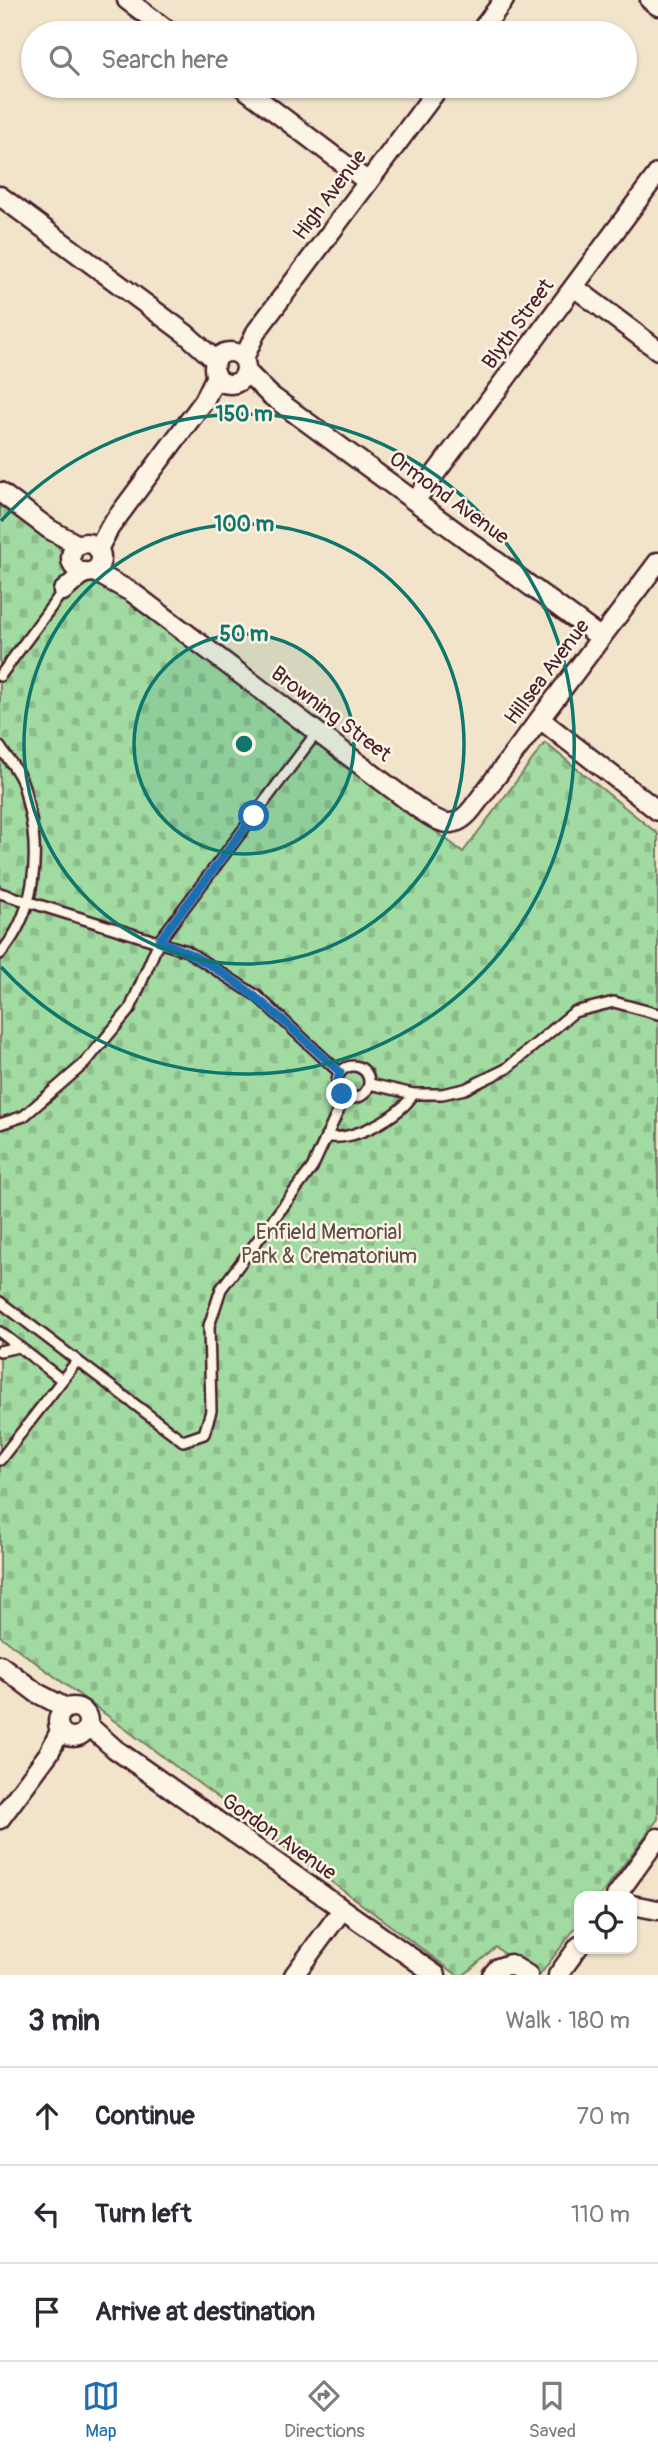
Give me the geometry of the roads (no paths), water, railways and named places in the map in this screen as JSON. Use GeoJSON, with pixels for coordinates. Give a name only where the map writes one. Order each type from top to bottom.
{"type":"FeatureCollection","features":[{"type":"Feature","properties":{"kind":"street"},"geometry":{"type":"LineString","coordinates":[[127,0],[155,21]]}},
{"type":"Feature","properties":{"kind":"street"},"geometry":{"type":"LineString","coordinates":[[488,21],[504,0]]}},
{"type":"Feature","properties":{"kind":"street"},"geometry":{"type":"LineString","coordinates":[[650,0],[658,6]]}},
{"type":"Feature","properties":{"kind":"street"},"geometry":{"type":"LineString","coordinates":[[257,98],[368,182]]}},
{"type":"Feature","properties":{"kind":"street","name":"High Avenue"},"geometry":{"type":"LineString","coordinates":[[63,591],[431,98]]}},
{"type":"Feature","properties":{"kind":"street","name":"Blyth Street"},"geometry":{"type":"LineString","coordinates":[[415,502],[658,173]]}},
{"type":"Feature","properties":{"kind":"street","name":"Ormond Avenue"},"geometry":{"type":"LineString","coordinates":[[0,196],[601,638]]}},
{"type":"Feature","properties":{"kind":"street"},"geometry":{"type":"LineString","coordinates":[[574,287],[658,350]]}},
{"type":"Feature","properties":{"kind":"street","name":"Browning Street"},"geometry":{"type":"LineString","coordinates":[[0,492],[438,821],[451,824],[465,818],[472,809]]}},
{"type":"Feature","properties":{"kind":"street","name":"Hillsea Avenue"},"geometry":{"type":"LineString","coordinates":[[472,809],[658,562]]}},
{"type":"Feature","properties":{"kind":"street"},"geometry":{"type":"LineString","coordinates":[[540,719],[658,811]]}},
{"type":"Feature","properties":{"kind":"street","name":"Gordon Avenue"},"geometry":{"type":"LineString","coordinates":[[0,1665],[37,1693],[71,1725],[115,1749],[423,1969],[436,1975]]}},
{"type":"Feature","properties":{"kind":"street"},"geometry":{"type":"LineString","coordinates":[[0,1819],[71,1725]]}},
{"type":"Feature","properties":{"kind":"street"},"geometry":{"type":"LineString","coordinates":[[620,1891],[655,1850]]}},
{"type":"Feature","properties":{"kind":"street"},"geometry":{"type":"LineString","coordinates":[[637,1906],[658,1910]]}},
{"type":"Feature","properties":{"kind":"street"},"geometry":{"type":"LineString","coordinates":[[294,1975],[342,1910]]}},
{"type":"Feature","properties":{"kind":"street"},"geometry":{"type":"LineString","coordinates":[[558,1975],[574,1953]]}},
{"type":"Feature","properties":{"kind":"street"},"geometry":{"type":"LineString","coordinates":[[492,1975],[498,1968],[510,1964],[528,1975]]}},
{"type":"Feature","properties":{"kind":"lane"},"geometry":{"type":"LineString","coordinates":[[0,676],[63,591]]}},
{"type":"Feature","properties":{"kind":"lane"},"geometry":{"type":"LineString","coordinates":[[0,1124],[24,1116],[85,1063],[130,1009],[159,941],[317,732]]}},
{"type":"Feature","properties":{"kind":"lane"},"geometry":{"type":"LineString","coordinates":[[0,747],[22,780],[34,828],[35,866],[29,902],[13,939],[0,954]]}},
{"type":"Feature","properties":{"kind":"lane"},"geometry":{"type":"LineString","coordinates":[[0,893],[187,951],[257,996],[340,1072]]}},
{"type":"Feature","properties":{"kind":"lane"},"geometry":{"type":"LineString","coordinates":[[370,1084],[414,1094],[442,1094],[465,1089],[506,1069],[574,1012],[614,1002],[658,1014]]}},
{"type":"Feature","properties":{"kind":"lane"},"geometry":{"type":"LineString","coordinates":[[348,1066],[359,1066],[368,1074],[370,1084],[366,1092],[360,1097],[345,1096],[339,1091],[337,1083],[340,1072],[348,1066]]}},
{"type":"Feature","properties":{"kind":"lane"},"geometry":{"type":"LineString","coordinates":[[326,1136],[338,1139],[393,1116],[406,1106],[414,1094]]}},
{"type":"Feature","properties":{"kind":"lane"},"geometry":{"type":"LineString","coordinates":[[0,1303],[183,1441],[204,1434],[211,1411],[209,1326],[221,1289],[312,1168],[345,1096]]}},
{"type":"Feature","properties":{"kind":"lane"},"geometry":{"type":"LineString","coordinates":[[0,1332],[62,1380]]}},
{"type":"Feature","properties":{"kind":"lane"},"geometry":{"type":"LineString","coordinates":[[0,1351],[18,1347]]}},
{"type":"Feature","properties":{"kind":"lane"},"geometry":{"type":"LineString","coordinates":[[0,1460],[77,1361]]}},
{"type":"Feature","properties":{"kind":"park label","name":"Enfield Memorial Park & Crematorium"},"geometry":{"type":"Point","coordinates":[329,1244]}}]}
